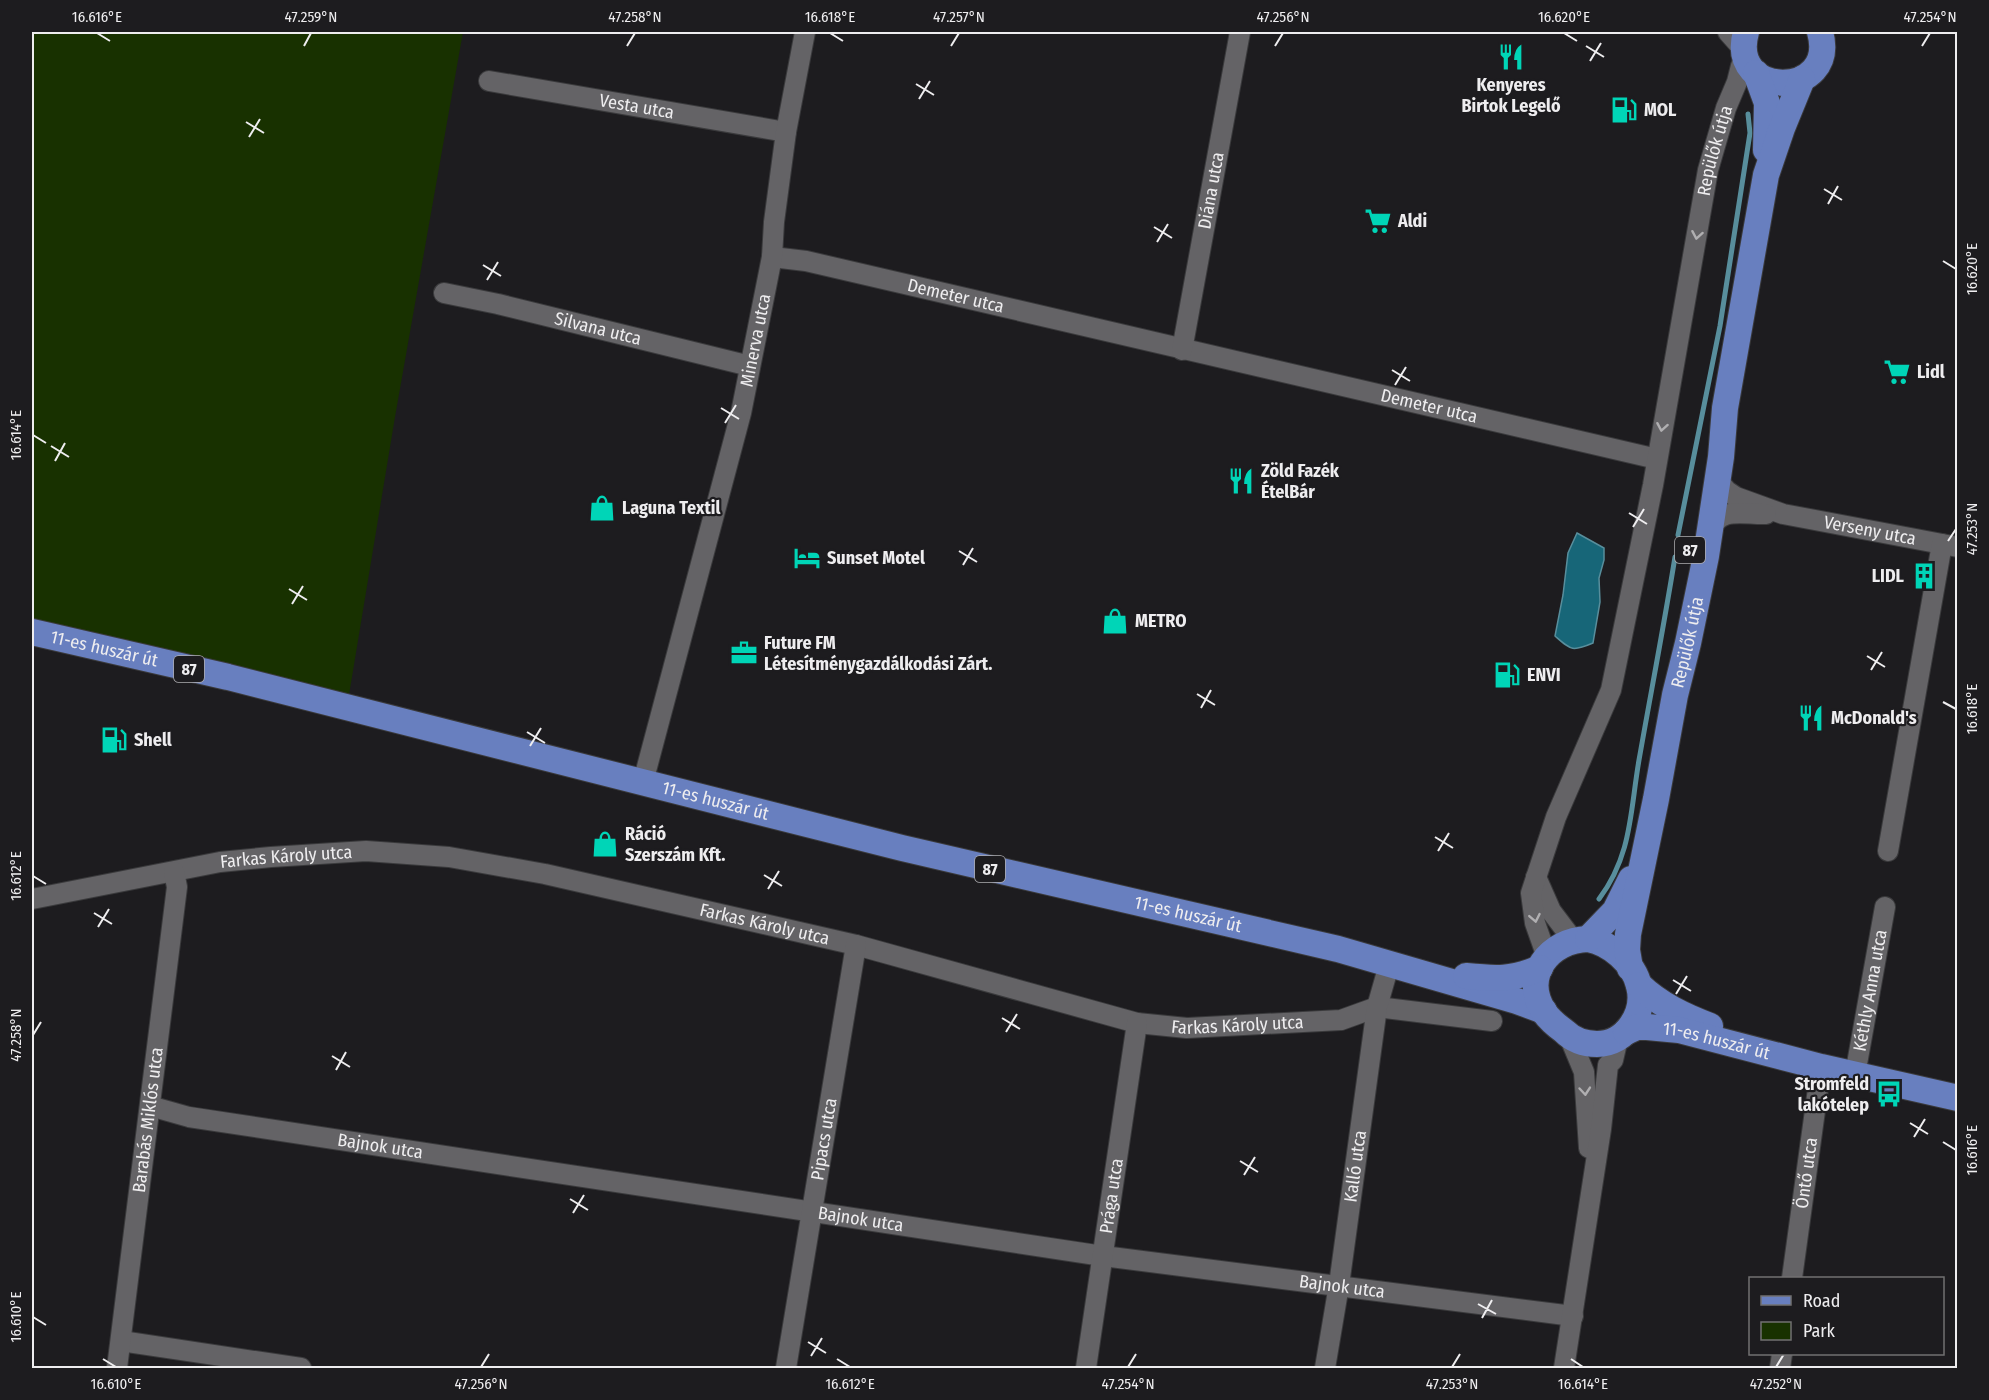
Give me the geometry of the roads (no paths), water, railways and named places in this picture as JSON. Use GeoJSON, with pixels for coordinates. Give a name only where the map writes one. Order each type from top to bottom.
{"type":"FeatureCollection","features":[{"type":"Feature","properties":{"kind":"main road","name":"87"},"geometry":{"type":"LineString","coordinates":[[1802,79],[1811,72],[1820,58],[1822,47],[1820,32]]}},
{"type":"Feature","properties":{"kind":"main road"},"geometry":{"type":"LineString","coordinates":[[1744,49],[1766,80],[1791,83],[1802,79]]}},
{"type":"Feature","properties":{"kind":"main road","name":"Repülők útja"},"geometry":{"type":"LineString","coordinates":[[1744,49],[1767,103],[1766,175]]}},
{"type":"Feature","properties":{"kind":"main road","name":"Repülők útja"},"geometry":{"type":"LineString","coordinates":[[1675,695],[1706,556],[1725,408],[1766,175],[1802,79]]}},
{"type":"Feature","properties":{"kind":"main road","name":"Repülők útja"},"geometry":{"type":"LineString","coordinates":[[1675,695],[1672,680],[1681,606],[1697,510],[1707,454],[1714,430],[1725,408]]}},
{"type":"Feature","properties":{"kind":"main road","name":"11-es huszár út"},"geometry":{"type":"LineString","coordinates":[[32,632],[228,677],[902,848],[1338,949],[1393,966]]}},
{"type":"Feature","properties":{"kind":"main road","name":"87"},"geometry":{"type":"LineString","coordinates":[[1393,966],[1517,1001],[1544,1011],[1569,1036],[1582,1043],[1598,1045],[1622,1035],[1637,1015],[1641,1002],[1627,950],[1628,934],[1675,695]]}},
{"type":"Feature","properties":{"kind":"main road","name":"87"},"geometry":{"type":"LineString","coordinates":[[1393,966],[1496,979],[1523,975],[1543,962],[1559,946],[1580,940],[1615,911],[1649,834]]}},
{"type":"Feature","properties":{"kind":"main road"},"geometry":{"type":"LineString","coordinates":[[1580,940],[1602,943],[1610,947],[1635,977]]}},
{"type":"Feature","properties":{"kind":"main road"},"geometry":{"type":"LineString","coordinates":[[1543,962],[1537,988],[1544,1011]]}},
{"type":"Feature","properties":{"kind":"main road","name":"11-es huszár út"},"geometry":{"type":"LineString","coordinates":[[1635,977],[1653,998],[1686,1016],[1813,1065]]}},
{"type":"Feature","properties":{"kind":"main road","name":"11-es huszár út"},"geometry":{"type":"LineString","coordinates":[[1622,1035],[1637,1027],[1679,1030],[1813,1065],[1958,1098]]}},
{"type":"Feature","properties":{"kind":"street","name":"Minerva utca"},"geometry":{"type":"LineString","coordinates":[[643,782],[741,412],[772,257],[774,222],[786,132],[805,32]]}},
{"type":"Feature","properties":{"kind":"street","name":"Diána utca"},"geometry":{"type":"LineString","coordinates":[[1182,350],[1240,32]]}},
{"type":"Feature","properties":{"kind":"street","name":"Repülők útja"},"geometry":{"type":"LineString","coordinates":[[1657,459],[1712,151],[1741,66],[1744,49]]}},
{"type":"Feature","properties":{"kind":"street","name":"Vesta utca"},"geometry":{"type":"LineString","coordinates":[[489,81],[786,132]]}},
{"type":"Feature","properties":{"kind":"street","name":"Demeter utca"},"geometry":{"type":"LineString","coordinates":[[772,257],[806,261],[1657,459]]}},
{"type":"Feature","properties":{"kind":"street","name":"Silvana utca"},"geometry":{"type":"LineString","coordinates":[[444,293],[498,304],[750,366]]}},
{"type":"Feature","properties":{"kind":"street"},"geometry":{"type":"LineString","coordinates":[[1543,962],[1531,892],[1556,817],[1611,690],[1652,494],[1657,459]]}},
{"type":"Feature","properties":{"kind":"street","name":"Verseny utca"},"geometry":{"type":"LineString","coordinates":[[1719,468],[1720,483],[1731,494],[1783,514]]}},
{"type":"Feature","properties":{"kind":"street","name":"Verseny utca"},"geometry":{"type":"LineString","coordinates":[[1708,538],[1713,522],[1725,514],[1783,514],[1950,545]]}},
{"type":"Feature","properties":{"kind":"street"},"geometry":{"type":"LineString","coordinates":[[1888,851],[1950,545]]}},
{"type":"Feature","properties":{"kind":"street","name":"Farkas Károly utca"},"geometry":{"type":"LineString","coordinates":[[32,899],[220,862],[366,851],[449,856],[545,874],[856,945],[1137,1023],[1160,1027],[1186,1028],[1341,1020],[1377,1007],[1492,1021]]}},
{"type":"Feature","properties":{"kind":"street","name":"Barabás Miklós utca"},"geometry":{"type":"LineString","coordinates":[[117,1368],[177,887],[174,872]]}},
{"type":"Feature","properties":{"kind":"street"},"geometry":{"type":"LineString","coordinates":[[1536,878],[1551,911],[1580,940]]}},
{"type":"Feature","properties":{"kind":"street","name":"Kéthly Anna utca"},"geometry":{"type":"LineString","coordinates":[[1855,1075],[1885,907]]}},
{"type":"Feature","properties":{"kind":"street","name":"Pipacs utca"},"geometry":{"type":"LineString","coordinates":[[786,1368],[856,945]]}},
{"type":"Feature","properties":{"kind":"street","name":"Kalló utca"},"geometry":{"type":"LineString","coordinates":[[1325,1368],[1339,1286],[1377,1007],[1393,966]]}},
{"type":"Feature","properties":{"kind":"street","name":"Prága utca"},"geometry":{"type":"LineString","coordinates":[[1086,1368],[1137,1023]]}},
{"type":"Feature","properties":{"kind":"street"},"geometry":{"type":"LineString","coordinates":[[1564,1368],[1601,1129],[1608,1065],[1613,1059],[1622,1035]]}},
{"type":"Feature","properties":{"kind":"street"},"geometry":{"type":"LineString","coordinates":[[1569,1036],[1584,1072],[1589,1136],[1590,1195]]}},
{"type":"Feature","properties":{"kind":"street","name":"Öntő utca"},"geometry":{"type":"LineString","coordinates":[[1792,1277],[1813,1065]]}},
{"type":"Feature","properties":{"kind":"street","name":"Bajnok utca"},"geometry":{"type":"LineString","coordinates":[[150,1106],[189,1117],[1103,1256],[1573,1316]]}},
{"type":"Feature","properties":{"kind":"street"},"geometry":{"type":"LineString","coordinates":[[121,1341],[301,1368]]}},
{"type":"Feature","properties":{"kind":"water"},"geometry":{"type":"Polygon","coordinates":[[[1577,533],[1604,548],[1604,560],[1599,578],[1600,602],[1593,643],[1580,648],[1572,648],[1555,636],[1568,553],[1577,533]]]}},
{"type":"Feature","properties":{"kind":"waterway"},"geometry":{"type":"LineString","coordinates":[[1678,535],[1720,326],[1750,133],[1748,114]]}},
{"type":"Feature","properties":{"kind":"waterway"},"geometry":{"type":"LineString","coordinates":[[1599,899],[1618,866],[1628,832],[1675,557]]}},
{"type":"Feature","properties":{"kind":"place","name":"Kenyeres Birtok Legelő"},"geometry":{"type":"Point","coordinates":[1511,57]}},
{"type":"Feature","properties":{"kind":"place","name":"MOL"},"geometry":{"type":"Point","coordinates":[1624,110]}},
{"type":"Feature","properties":{"kind":"place","name":"Aldi"},"geometry":{"type":"Point","coordinates":[1378,221]}},
{"type":"Feature","properties":{"kind":"place","name":"Lidl"},"geometry":{"type":"Point","coordinates":[1897,372]}},
{"type":"Feature","properties":{"kind":"place","name":"Zöld Fazék ÉtelBár"},"geometry":{"type":"Point","coordinates":[1241,481]}},
{"type":"Feature","properties":{"kind":"place","name":"Laguna Textil"},"geometry":{"type":"Point","coordinates":[602,508]}},
{"type":"Feature","properties":{"kind":"place","name":"Sunset Motel"},"geometry":{"type":"Point","coordinates":[807,558]}},
{"type":"Feature","properties":{"kind":"place","name":"LIDL"},"geometry":{"type":"Point","coordinates":[1924,576]}},
{"type":"Feature","properties":{"kind":"place","name":"METRO"},"geometry":{"type":"Point","coordinates":[1115,621]}},
{"type":"Feature","properties":{"kind":"place","name":"Future FM Létesítménygazdálkodási Zárt."},"geometry":{"type":"Point","coordinates":[744,653]}},
{"type":"Feature","properties":{"kind":"place","name":"ENVI"},"geometry":{"type":"Point","coordinates":[1507,675]}},
{"type":"Feature","properties":{"kind":"place","name":"McDonald's"},"geometry":{"type":"Point","coordinates":[1811,718]}},
{"type":"Feature","properties":{"kind":"place","name":"Shell"},"geometry":{"type":"Point","coordinates":[114,740]}},
{"type":"Feature","properties":{"kind":"place","name":"Ráció Szerszám Kft."},"geometry":{"type":"Point","coordinates":[605,844]}},
{"type":"Feature","properties":{"kind":"place","name":"Stromfeld lakótelep"},"geometry":{"type":"Point","coordinates":[1889,1094]}}]}
